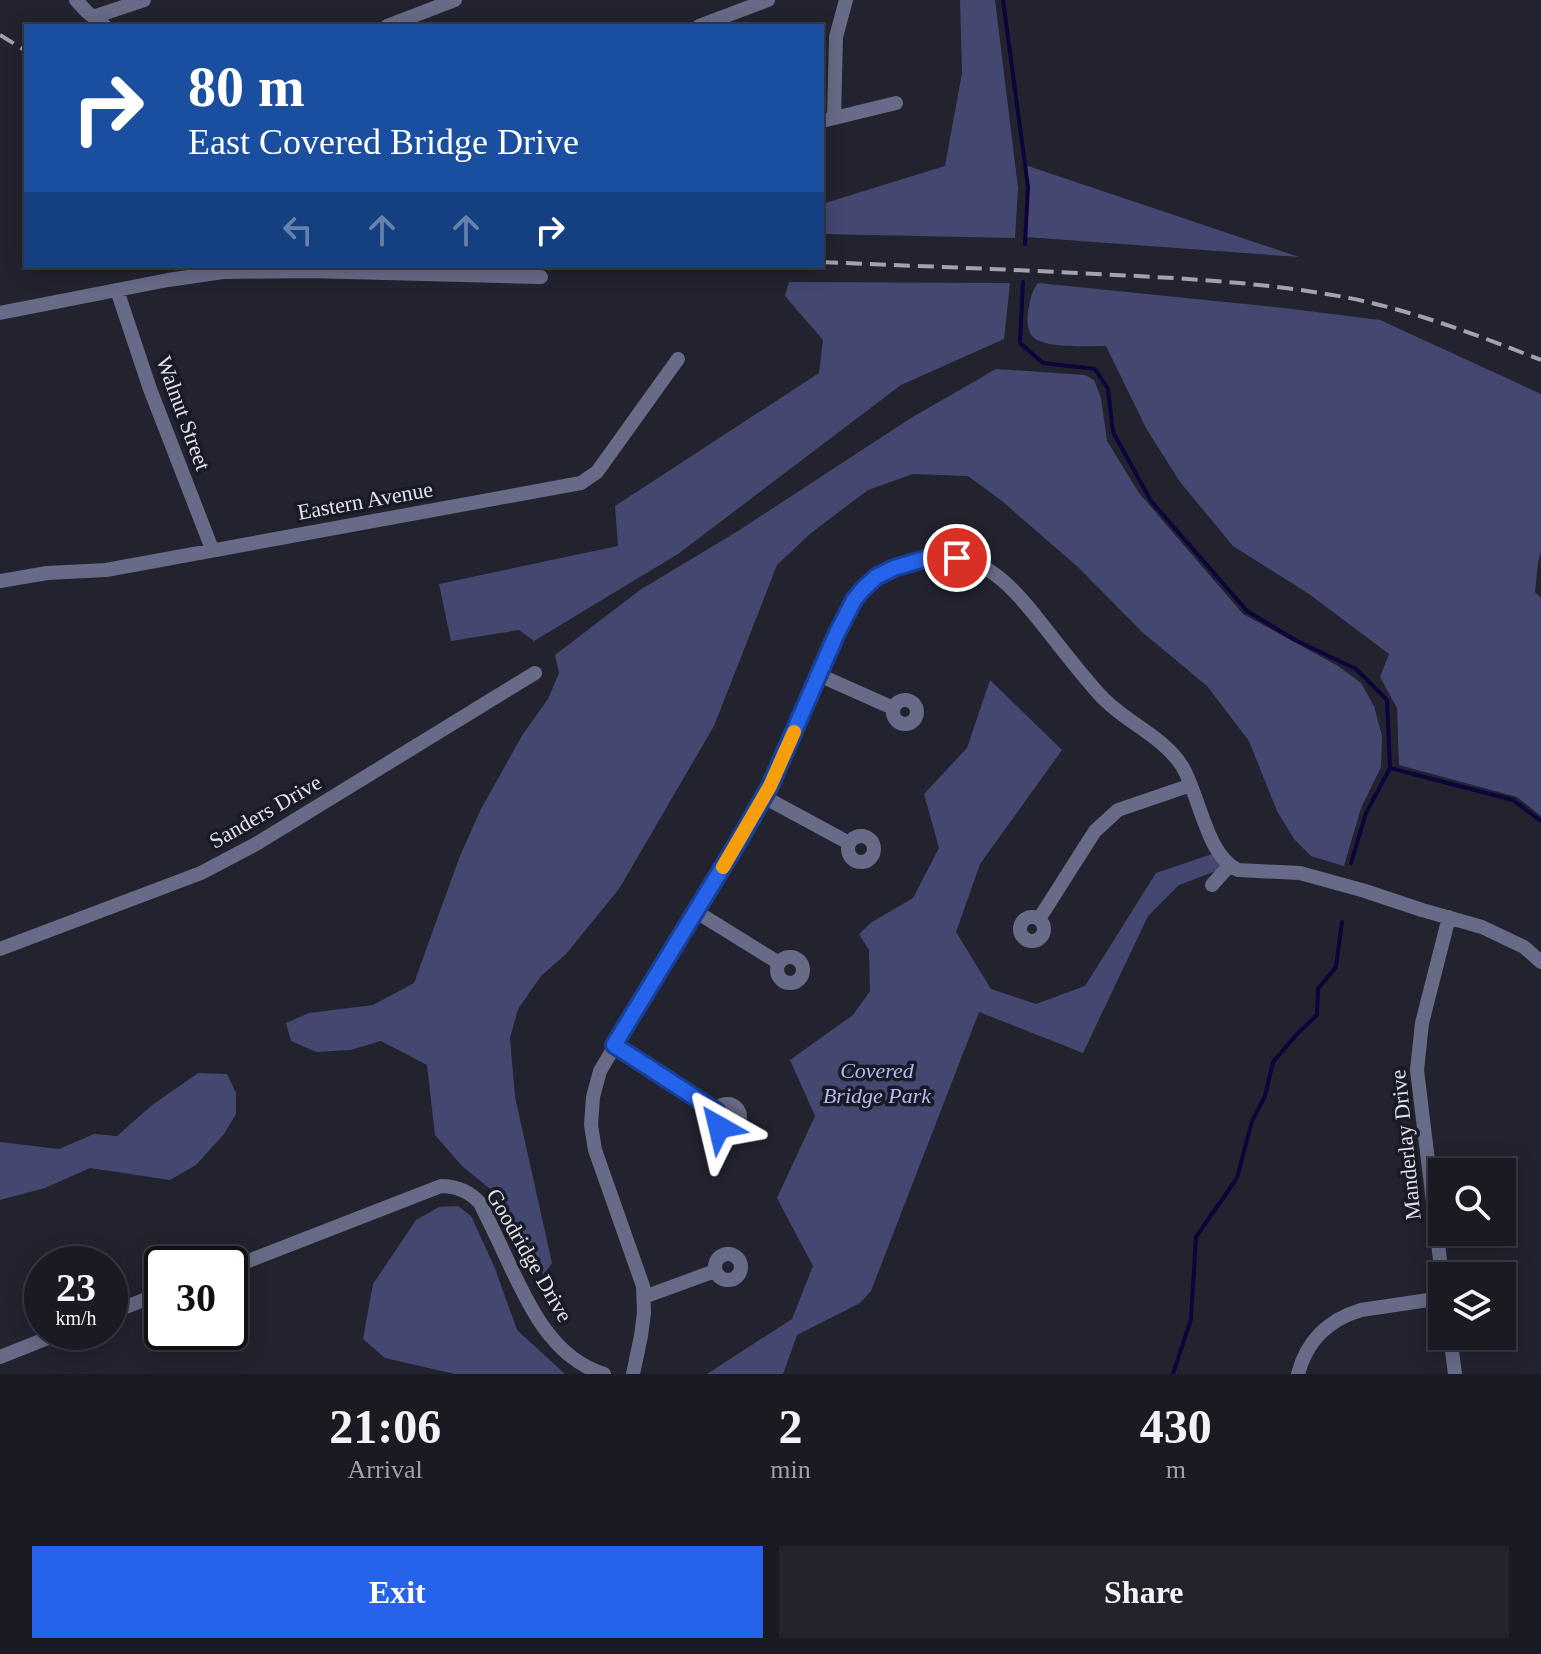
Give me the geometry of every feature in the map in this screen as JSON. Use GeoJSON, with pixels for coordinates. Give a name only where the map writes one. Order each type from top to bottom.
{"type":"FeatureCollection","features":[{"type":"Feature","properties":{"kind":"street"},"geometry":{"type":"LineString","coordinates":[[76,0],[102,24]]}},
{"type":"Feature","properties":{"kind":"street"},"geometry":{"type":"LineString","coordinates":[[93,17],[144,0]]}},
{"type":"Feature","properties":{"kind":"street"},"geometry":{"type":"LineString","coordinates":[[392,24],[455,0]]}},
{"type":"Feature","properties":{"kind":"street"},"geometry":{"type":"LineString","coordinates":[[704,24],[768,0]]}},
{"type":"Feature","properties":{"kind":"street"},"geometry":{"type":"LineString","coordinates":[[846,0],[836,37],[828,119],[896,103]]}},
{"type":"Feature","properties":{"kind":"street"},"geometry":{"type":"LineString","coordinates":[[0,313],[223,272],[541,277]]}},
{"type":"Feature","properties":{"kind":"street","name":"Walnut Street"},"geometry":{"type":"LineString","coordinates":[[117,290],[150,389],[212,549]]}},
{"type":"Feature","properties":{"kind":"street","name":"Eastern Avenue"},"geometry":{"type":"LineString","coordinates":[[0,581],[47,573],[106,570],[581,483],[597,472],[678,359]]}},
{"type":"Feature","properties":{"kind":"street"},"geometry":{"type":"LineString","coordinates":[[633,1374],[641,1336],[644,1297],[638,1268],[595,1150],[591,1125],[593,1097],[600,1071],[764,797],[850,608],[876,577],[894,568],[931,557],[957,558],[996,574],[1015,591],[1101,696],[1173,754],[1191,785],[1213,844],[1229,866],[1238,870],[1300,873],[1449,917],[1496,932],[1524,947],[1541,962]]}},
{"type":"Feature","properties":{"kind":"street","name":"Sanders Drive"},"geometry":{"type":"LineString","coordinates":[[0,949],[201,873],[256,844],[535,673]]}},
{"type":"Feature","properties":{"kind":"street"},"geometry":{"type":"LineString","coordinates":[[819,675],[893,708]]}},
{"type":"Feature","properties":{"kind":"street"},"geometry":{"type":"LineString","coordinates":[[1039,919],[1095,831],[1106,819],[1118,810],[1191,785]]}},
{"type":"Feature","properties":{"kind":"street"},"geometry":{"type":"LineString","coordinates":[[764,797],[849,843]]}},
{"type":"Feature","properties":{"kind":"street"},"geometry":{"type":"LineString","coordinates":[[1212,885],[1229,866]]}},
{"type":"Feature","properties":{"kind":"street"},"geometry":{"type":"LineString","coordinates":[[695,911],[779,963]]}},
{"type":"Feature","properties":{"kind":"street","name":"Manderlay Drive"},"geometry":{"type":"LineString","coordinates":[[1440,1262],[1417,1070],[1422,1023],[1449,917]]}},
{"type":"Feature","properties":{"kind":"street"},"geometry":{"type":"LineString","coordinates":[[614,1045],[716,1111]]}},
{"type":"Feature","properties":{"kind":"street","name":"Goodridge Drive"},"geometry":{"type":"LineString","coordinates":[[248,1261],[441,1186],[462,1189],[473,1194],[480,1203],[538,1320],[572,1358],[604,1374]]}},
{"type":"Feature","properties":{"kind":"street"},"geometry":{"type":"LineString","coordinates":[[644,1297],[715,1271]]}},
{"type":"Feature","properties":{"kind":"street"},"geometry":{"type":"LineString","coordinates":[[1298,1374],[1312,1341],[1329,1324],[1350,1313],[1428,1300]]}},
{"type":"Feature","properties":{"kind":"street"},"geometry":{"type":"LineString","coordinates":[[0,1357],[24,1347]]}},
{"type":"Feature","properties":{"kind":"street"},"geometry":{"type":"LineString","coordinates":[[1452,1350],[1455,1374]]}},
{"type":"Feature","properties":{"kind":"green space"},"geometry":{"type":"Polygon","coordinates":[[[960,0],[995,0],[1018,188],[1015,238],[824,234],[824,203],[945,166],[962,73],[960,0]]]}},
{"type":"Feature","properties":{"kind":"green space"},"geometry":{"type":"Polygon","coordinates":[[[1025,165],[1299,257],[1026,237],[1028,187],[1025,165]]]}},
{"type":"Feature","properties":{"kind":"green space"},"geometry":{"type":"Polygon","coordinates":[[[789,282],[1010,283],[1004,339],[901,385],[678,554],[534,641],[519,630],[451,641],[439,584],[618,546],[615,506],[819,373],[823,340],[785,296],[789,282]]]}},
{"type":"Feature","properties":{"kind":"green space"},"geometry":{"type":"Polygon","coordinates":[[[1038,283],[1380,320],[1541,394],[1541,552],[1535,592],[1541,598],[1541,816],[1517,797],[1399,765],[1397,708],[1380,677],[1389,654],[1309,594],[1233,546],[1180,482],[1146,428],[1106,346],[1056,345],[1032,336],[1028,328],[1028,315],[1031,297],[1038,283]]]}},
{"type":"Feature","properties":{"kind":"green space"},"geometry":{"type":"Polygon","coordinates":[[[996,369],[1085,375],[1094,380],[1101,398],[1107,441],[1139,493],[1243,614],[1338,666],[1361,683],[1374,706],[1382,736],[1381,767],[1361,808],[1344,866],[1311,856],[1294,839],[1277,811],[1249,741],[1207,686],[1141,631],[1079,568],[1002,501],[968,476],[913,474],[868,490],[811,533],[777,565],[714,726],[619,889],[566,954],[541,976],[518,1009],[510,1038],[515,1097],[552,1263],[544,1274],[529,1269],[495,1193],[462,1166],[435,1135],[427,1065],[381,1041],[350,1050],[316,1052],[291,1041],[286,1023],[309,1013],[373,1005],[414,983],[460,856],[481,809],[523,734],[548,699],[559,673],[555,655],[640,590],[738,531],[911,418],[996,369]]]}},
{"type":"Feature","properties":{"kind":"green space","name":"Covered Bridge Park"},"geometry":{"type":"Polygon","coordinates":[[[990,680],[1062,750],[980,864],[956,932],[991,989],[1036,1004],[1085,986],[1156,873],[1218,852],[1229,866],[1179,885],[1148,916],[1083,1053],[979,1012],[871,1291],[860,1303],[797,1335],[783,1374],[707,1374],[792,1319],[813,1266],[777,1198],[815,1116],[790,1060],[853,1015],[870,991],[869,950],[859,934],[872,922],[913,898],[939,848],[924,794],[967,748],[990,680]]]}},
{"type":"Feature","properties":{"kind":"green space"},"geometry":{"type":"Polygon","coordinates":[[[198,1073],[227,1074],[236,1093],[236,1114],[224,1134],[196,1165],[170,1180],[90,1168],[45,1188],[0,1200],[0,1142],[59,1149],[94,1134],[117,1136],[151,1106],[198,1073]]]}},
{"type":"Feature","properties":{"kind":"green space"},"geometry":{"type":"Polygon","coordinates":[[[458,1206],[471,1216],[494,1266],[517,1330],[565,1374],[455,1374],[385,1358],[363,1339],[373,1284],[416,1220],[439,1207],[458,1206]]]}},
{"type":"Feature","properties":{"kind":"waterway"},"geometry":{"type":"LineString","coordinates":[[1003,0],[1028,187],[1025,244]]}},
{"type":"Feature","properties":{"kind":"waterway"},"geometry":{"type":"LineString","coordinates":[[1023,282],[1020,343],[1043,363],[1095,369],[1108,389],[1113,432],[1151,501],[1247,611],[1295,640],[1356,669],[1387,700],[1390,768],[1513,800],[1541,821]]}},
{"type":"Feature","properties":{"kind":"waterway"},"geometry":{"type":"LineString","coordinates":[[1351,863],[1366,813],[1390,768]]}},
{"type":"Feature","properties":{"kind":"waterway"},"geometry":{"type":"LineString","coordinates":[[1173,1374],[1191,1319],[1196,1237],[1237,1178],[1252,1121],[1265,1096],[1273,1062],[1317,1015],[1318,989],[1336,967],[1342,922]]}},
{"type":"Feature","properties":{"kind":"railway"},"geometry":{"type":"LineString","coordinates":[[0,35],[24,50]]}},
{"type":"Feature","properties":{"kind":"railway"},"geometry":{"type":"LineString","coordinates":[[824,262],[1158,277],[1282,288],[1344,297],[1394,309],[1541,360]]}},
{"type":"Feature","properties":{"kind":"slow traffic"},"geometry":{"type":"LineString","coordinates":[[723,867],[770,786],[794,732]]}},
{"type":"Feature","properties":{"kind":"route"},"geometry":{"type":"LineString","coordinates":[[719,1127],[714,1119],[716,1111],[614,1045],[770,786],[854,600],[876,577],[894,568],[931,557],[957,558]]}}]}
